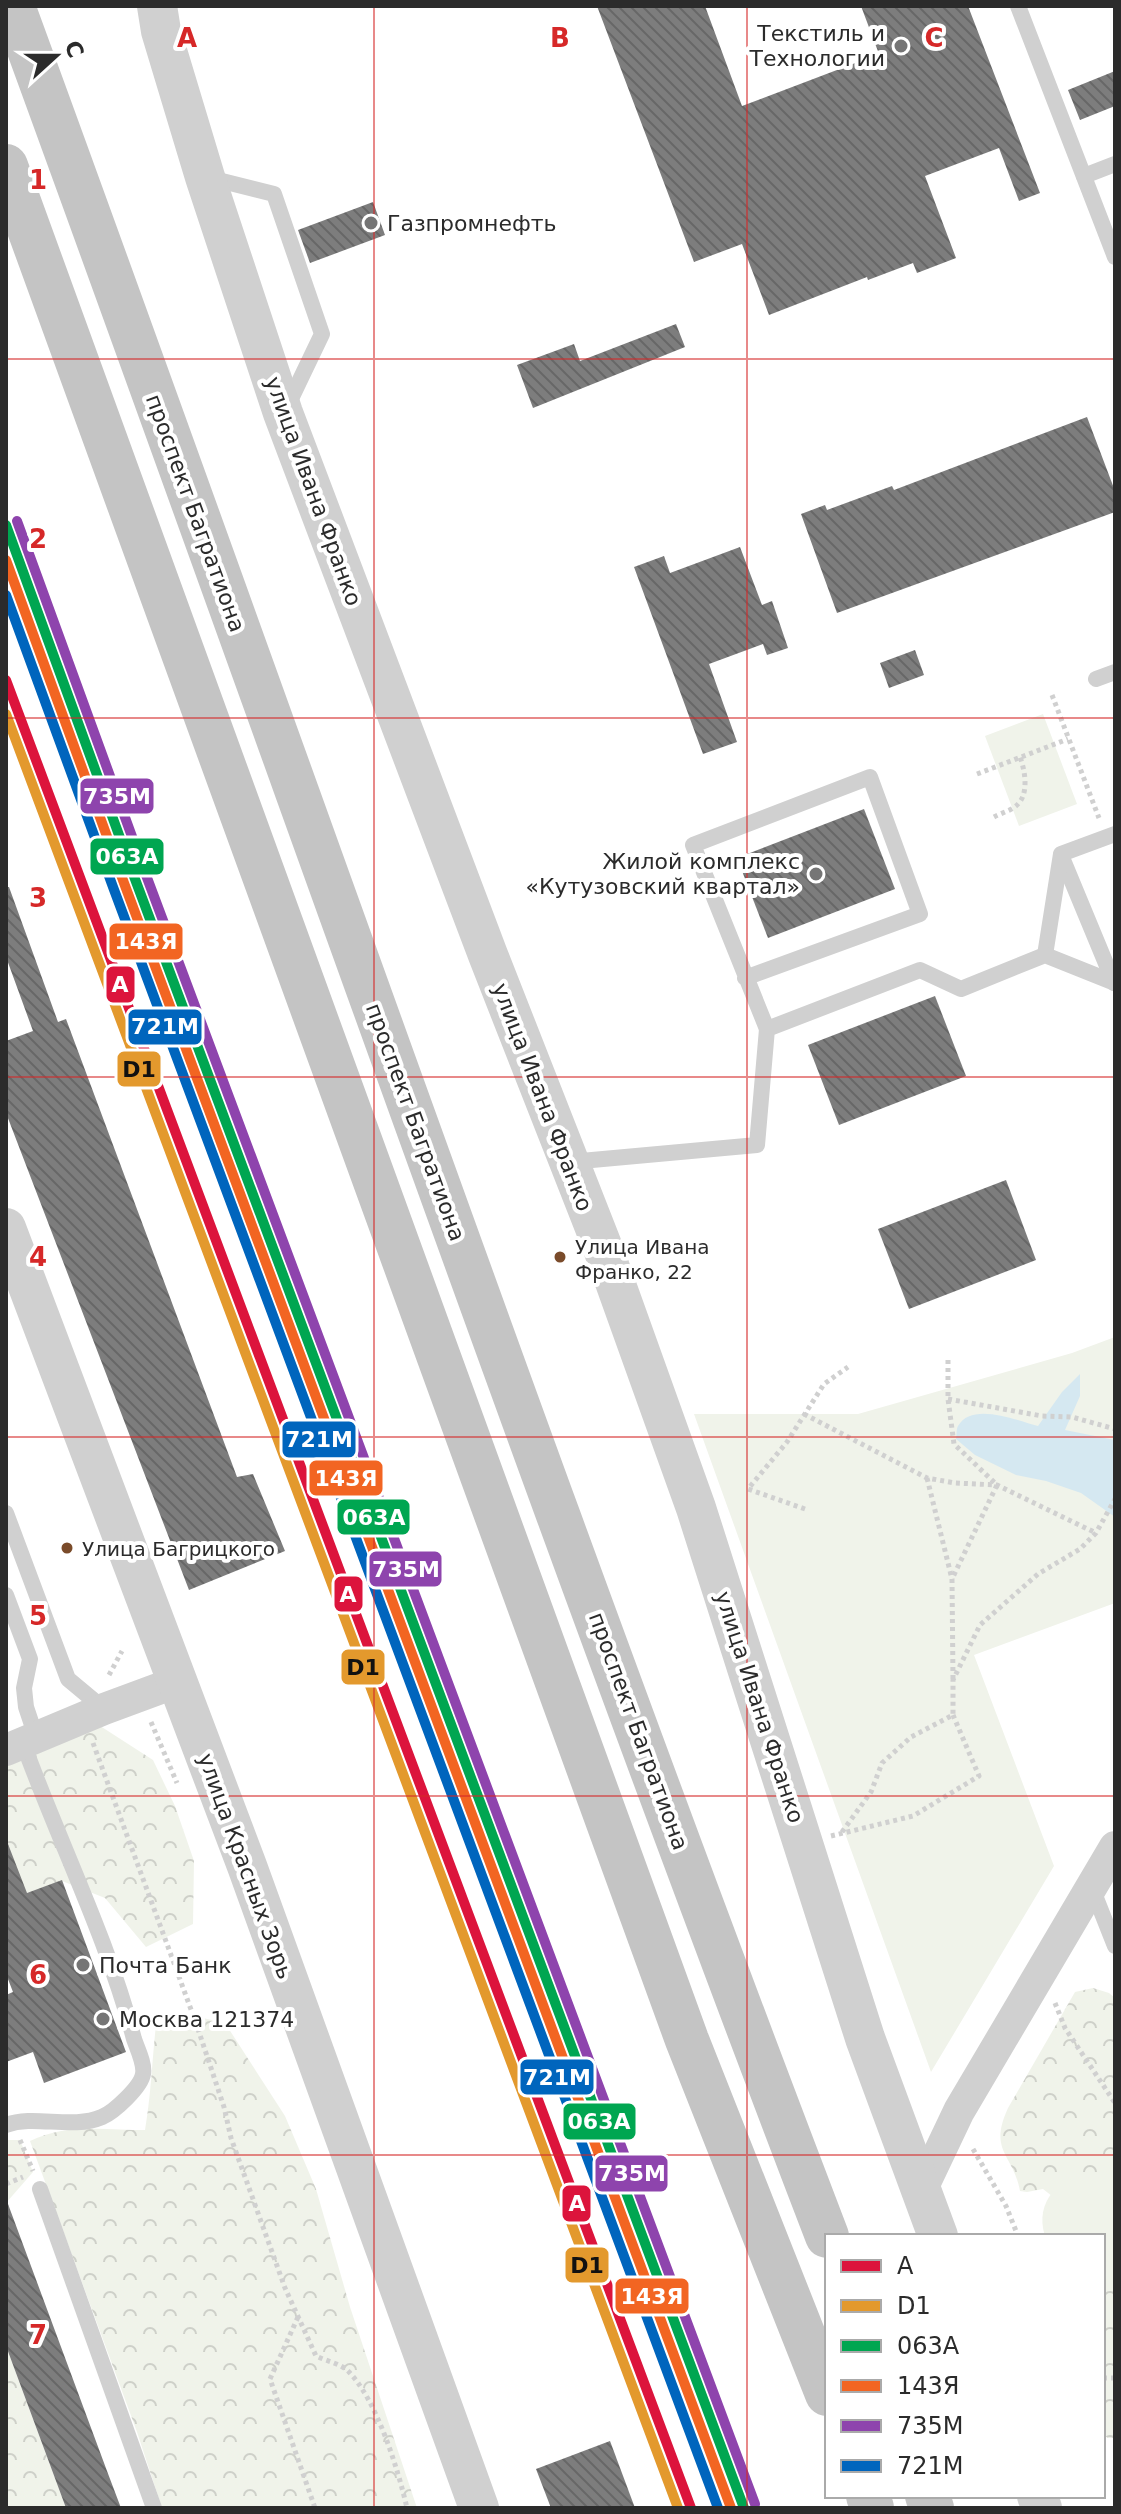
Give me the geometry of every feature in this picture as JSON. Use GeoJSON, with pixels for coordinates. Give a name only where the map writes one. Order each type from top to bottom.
{"type":"FeatureCollection","features":[{"type":"Feature","properties":{"kind":"main road","name":"проспект Багратиона"},"geometry":{"type":"LineString","coordinates":[[13,6],[303,814],[744,2018],[826,2234]]}},
{"type":"Feature","properties":{"kind":"main road"},"geometry":{"type":"LineString","coordinates":[[6,166],[687,2040],[825,2389]]}},
{"type":"Feature","properties":{"kind":"street","name":"улица Ивана Франко"},"geometry":{"type":"LineString","coordinates":[[157,6],[161,31],[205,177],[283,413],[601,1243],[696,1508],[860,2023],[937,2234]]}},
{"type":"Feature","properties":{"kind":"street","name":"улица Красных Зорь"},"geometry":{"type":"LineString","coordinates":[[6,1228],[247,1866],[479,2508]]}},
{"type":"Feature","properties":{"kind":"street"},"geometry":{"type":"LineString","coordinates":[[17,1741],[98,1723],[177,1682]]}},
{"type":"Feature","properties":{"kind":"street"},"geometry":{"type":"LineString","coordinates":[[921,2191],[959,2111],[1115,1847]]}},
{"type":"Feature","properties":{"kind":"lane"},"geometry":{"type":"LineString","coordinates":[[1018,6],[1115,257]]}},
{"type":"Feature","properties":{"kind":"lane"},"geometry":{"type":"LineString","coordinates":[[1084,176],[1115,164]]}},
{"type":"Feature","properties":{"kind":"lane"},"geometry":{"type":"LineString","coordinates":[[205,177],[274,194],[322,334],[283,413]]}},
{"type":"Feature","properties":{"kind":"lane"},"geometry":{"type":"LineString","coordinates":[[1096,679],[1115,672]]}},
{"type":"Feature","properties":{"kind":"lane"},"geometry":{"type":"LineString","coordinates":[[569,1162],[757,1145],[767,1029],[745,978],[693,845],[870,777],[920,914],[745,978]]}},
{"type":"Feature","properties":{"kind":"lane"},"geometry":{"type":"LineString","coordinates":[[1061,854],[1111,836]]}},
{"type":"Feature","properties":{"kind":"lane"},"geometry":{"type":"LineString","coordinates":[[1045,955],[1061,854]]}},
{"type":"Feature","properties":{"kind":"lane"},"geometry":{"type":"LineString","coordinates":[[1061,854],[1115,983]]}},
{"type":"Feature","properties":{"kind":"lane"},"geometry":{"type":"LineString","coordinates":[[767,1029],[920,970],[961,989],[1045,955],[1115,983]]}},
{"type":"Feature","properties":{"kind":"lane"},"geometry":{"type":"LineString","coordinates":[[6,1513],[68,1679],[98,1723]]}},
{"type":"Feature","properties":{"kind":"lane"},"geometry":{"type":"LineString","coordinates":[[6,1595],[30,1659],[24,1688],[26,1707],[17,1741],[124,2000],[144,2072],[136,2089],[103,2117],[68,2124],[9,2124]]}},
{"type":"Feature","properties":{"kind":"lane"},"geometry":{"type":"LineString","coordinates":[[1092,1886],[1115,1946]]}},
{"type":"Feature","properties":{"kind":"lane"},"geometry":{"type":"LineString","coordinates":[[40,2189],[154,2508]]}},
{"type":"Feature","properties":{"kind":"path"},"geometry":{"type":"LineString","coordinates":[[1052,695],[1111,836]]}},
{"type":"Feature","properties":{"kind":"path"},"geometry":{"type":"LineString","coordinates":[[977,774],[1068,739]]}},
{"type":"Feature","properties":{"kind":"path"},"geometry":{"type":"LineString","coordinates":[[994,817],[1019,804],[1023,795],[1026,775],[1020,757]]}},
{"type":"Feature","properties":{"kind":"path"},"geometry":{"type":"LineString","coordinates":[[948,1360],[948,1399],[954,1444],[997,1485],[1096,1533]]}},
{"type":"Feature","properties":{"kind":"path"},"geometry":{"type":"LineString","coordinates":[[805,1509],[748,1489],[787,1442],[824,1384],[848,1367]]}},
{"type":"Feature","properties":{"kind":"path"},"geometry":{"type":"LineString","coordinates":[[948,1399],[1042,1416],[1072,1417],[1115,1429]]}},
{"type":"Feature","properties":{"kind":"path"},"geometry":{"type":"LineString","coordinates":[[804,1414],[927,1478],[997,1485]]}},
{"type":"Feature","properties":{"kind":"path"},"geometry":{"type":"LineString","coordinates":[[927,1478],[952,1579],[953,1715],[979,1776],[913,1816],[842,1832],[871,1792],[882,1763],[911,1737],[953,1715]]}},
{"type":"Feature","properties":{"kind":"path"},"geometry":{"type":"LineString","coordinates":[[952,1579],[997,1485]]}},
{"type":"Feature","properties":{"kind":"path"},"geometry":{"type":"LineString","coordinates":[[953,1680],[980,1625],[1038,1574],[1080,1549],[1096,1533],[1115,1499]]}},
{"type":"Feature","properties":{"kind":"path"},"geometry":{"type":"LineString","coordinates":[[98,1723],[224,2107],[231,2138],[285,2288],[316,2356],[348,2370],[374,2409],[407,2508]]}},
{"type":"Feature","properties":{"kind":"path"},"geometry":{"type":"LineString","coordinates":[[1046,2011],[1053,1997],[1065,2028],[1115,2103]]}},
{"type":"Feature","properties":{"kind":"path"},"geometry":{"type":"LineString","coordinates":[[9,2124],[33,2172]]}},
{"type":"Feature","properties":{"kind":"path"},"geometry":{"type":"LineString","coordinates":[[979,2137],[972,2151],[1006,2206],[1017,2234]]}},
{"type":"Feature","properties":{"kind":"path"},"geometry":{"type":"LineString","coordinates":[[298,2317],[270,2379],[315,2508]]}},
{"type":"Feature","properties":{"kind":"green space"},"geometry":{"type":"Polygon","coordinates":[[[1043,714],[1077,804],[1019,826],[985,736],[1043,714]]]}},
{"type":"Feature","properties":{"kind":"green space"},"geometry":{"type":"Polygon","coordinates":[[[1115,1337],[1115,1603],[974,1655],[1054,1866],[931,2072],[694,1414],[858,1414],[1072,1353],[1115,1337]]]}},
{"type":"Feature","properties":{"kind":"green space"},"geometry":{"type":"Polygon","coordinates":[[[94,1722],[153,1760],[175,1806],[194,1861],[193,1924],[146,1947],[105,1898],[62,1881],[27,1893],[6,1880],[6,1762],[94,1722]]]}},
{"type":"Feature","properties":{"kind":"green space"},"geometry":{"type":"Polygon","coordinates":[[[1093,1988],[1115,1998],[1115,2438],[1105,2436],[1105,2234],[1100,2234],[1043,2189],[1020,2191],[1000,2134],[1008,2108],[1075,1992],[1093,1988]]]}},
{"type":"Feature","properties":{"kind":"green space"},"geometry":{"type":"Polygon","coordinates":[[[176,2012],[225,2023],[285,2116],[316,2189],[350,2307],[417,2508],[162,2508],[30,2141],[43,2135],[72,2130],[145,2130],[156,2025],[176,2012]]]}},
{"type":"Feature","properties":{"kind":"green space"},"geometry":{"type":"Polygon","coordinates":[[[6,2140],[20,2140],[33,2172],[6,2203],[6,2140]]]}},
{"type":"Feature","properties":{"kind":"green space"},"geometry":{"type":"Polygon","coordinates":[[[1093,2173],[1115,2181],[1115,2261],[1105,2265],[1105,2234],[1045,2234],[1043,2212],[1052,2192],[1081,2175],[1093,2173]]]}},
{"type":"Feature","properties":{"kind":"green space"},"geometry":{"type":"Polygon","coordinates":[[[6,2346],[66,2508],[6,2508],[6,2346]]]}},
{"type":"Feature","properties":{"kind":"shaded area"},"geometry":{"type":"Polygon","coordinates":[[[1080,1374],[1080,1396],[1065,1430],[1115,1440],[1115,1517],[1081,1493],[1016,1475],[975,1455],[956,1439],[958,1426],[974,1415],[1008,1417],[1038,1426],[1062,1392],[1080,1374]]]}},
{"type":"Feature","properties":{"kind":"building"},"geometry":{"type":"Polygon","coordinates":[[[597,6],[705,6],[742,106],[879,54],[861,6],[968,6],[1040,193],[1019,201],[999,148],[925,176],[956,258],[917,273],[913,263],[868,280],[867,277],[769,315],[742,244],[694,262],[597,6]]]}},
{"type":"Feature","properties":{"kind":"building"},"geometry":{"type":"Polygon","coordinates":[[[1115,71],[1115,106],[1080,120],[1068,90],[1115,71]]]}},
{"type":"Feature","properties":{"kind":"building"},"geometry":{"type":"Polygon","coordinates":[[[373,202],[385,235],[310,263],[298,230],[373,202]]]}},
{"type":"Feature","properties":{"kind":"building"},"geometry":{"type":"Polygon","coordinates":[[[676,324],[685,347],[533,408],[517,365],[574,344],[580,361],[676,324]]]}},
{"type":"Feature","properties":{"kind":"building"},"geometry":{"type":"Polygon","coordinates":[[[1087,417],[1115,491],[1115,512],[837,613],[801,514],[825,505],[827,510],[892,486],[894,490],[1087,417]]]}},
{"type":"Feature","properties":{"kind":"building"},"geometry":{"type":"Polygon","coordinates":[[[740,547],[762,605],[772,601],[788,648],[767,655],[763,644],[709,664],[737,742],[703,754],[634,567],[664,556],[670,573],[740,547]]]}},
{"type":"Feature","properties":{"kind":"building"},"geometry":{"type":"Polygon","coordinates":[[[915,650],[924,675],[889,688],[880,663],[915,650]]]}},
{"type":"Feature","properties":{"kind":"building","name":"Жилой комплекс «Кутузовский квартал»"},"geometry":{"type":"Polygon","coordinates":[[[864,809],[895,889],[768,938],[737,858],[864,809]]]}},
{"type":"Feature","properties":{"kind":"building"},"geometry":{"type":"Polygon","coordinates":[[[6,887],[9,887],[58,1022],[66,1019],[237,1477],[253,1474],[285,1551],[189,1590],[6,1113],[6,1041],[33,1031],[6,957],[6,887]]]}},
{"type":"Feature","properties":{"kind":"building"},"geometry":{"type":"Polygon","coordinates":[[[935,996],[966,1076],[839,1125],[808,1045],[935,996]]]}},
{"type":"Feature","properties":{"kind":"building"},"geometry":{"type":"Polygon","coordinates":[[[1006,1180],[1036,1260],[909,1309],[878,1229],[1006,1180]]]}},
{"type":"Feature","properties":{"kind":"building"},"geometry":{"type":"Polygon","coordinates":[[[6,1844],[27,1893],[62,1880],[126,2052],[44,2083],[33,2052],[6,2062],[6,1995],[13,1992],[6,1974],[6,1844]]]}},
{"type":"Feature","properties":{"kind":"building"},"geometry":{"type":"Polygon","coordinates":[[[8,2204],[121,2508],[66,2508],[6,2346],[8,2204]]]}},
{"type":"Feature","properties":{"kind":"building"},"geometry":{"type":"Polygon","coordinates":[[[610,2441],[635,2508],[551,2508],[536,2469],[610,2441]]]}},
{"type":"Feature","properties":{"kind":"transit line","name":"735М"},"geometry":{"type":"LineString","coordinates":[[17,521],[146,875],[755,2504]]}},
{"type":"Feature","properties":{"kind":"transit line","name":"063А"},"geometry":{"type":"LineString","coordinates":[[6,525],[135,879],[744,2508]]}},
{"type":"Feature","properties":{"kind":"transit line","name":"143Я"},"geometry":{"type":"LineString","coordinates":[[6,560],[731,2508]]}},
{"type":"Feature","properties":{"kind":"transit line","name":"721М"},"geometry":{"type":"LineString","coordinates":[[6,595],[718,2508]]}},
{"type":"Feature","properties":{"kind":"transit line","name":"A"},"geometry":{"type":"LineString","coordinates":[[6,680],[691,2508]]}},
{"type":"Feature","properties":{"kind":"transit line","name":"D1"},"geometry":{"type":"LineString","coordinates":[[6,714],[678,2508]]}},
{"type":"Feature","properties":{"kind":"place","name":"Текстиль и Технологии"},"geometry":{"type":"Point","coordinates":[901,46]}},
{"type":"Feature","properties":{"kind":"place","name":"Газпромнефть"},"geometry":{"type":"Point","coordinates":[371,223]}},
{"type":"Feature","properties":{"kind":"place","name":"Жилой комплекс «Кутузовский квартал»"},"geometry":{"type":"Point","coordinates":[816,874]}},
{"type":"Feature","properties":{"kind":"place","name":"Улица Ивана Франко, 22"},"geometry":{"type":"Point","coordinates":[560,1257]}},
{"type":"Feature","properties":{"kind":"place","name":"Улица Багрицкого"},"geometry":{"type":"Point","coordinates":[67,1548]}},
{"type":"Feature","properties":{"kind":"place","name":"Почта Банк"},"geometry":{"type":"Point","coordinates":[83,1965]}},
{"type":"Feature","properties":{"kind":"place","name":"Москва 121374"},"geometry":{"type":"Point","coordinates":[103,2019]}}]}
